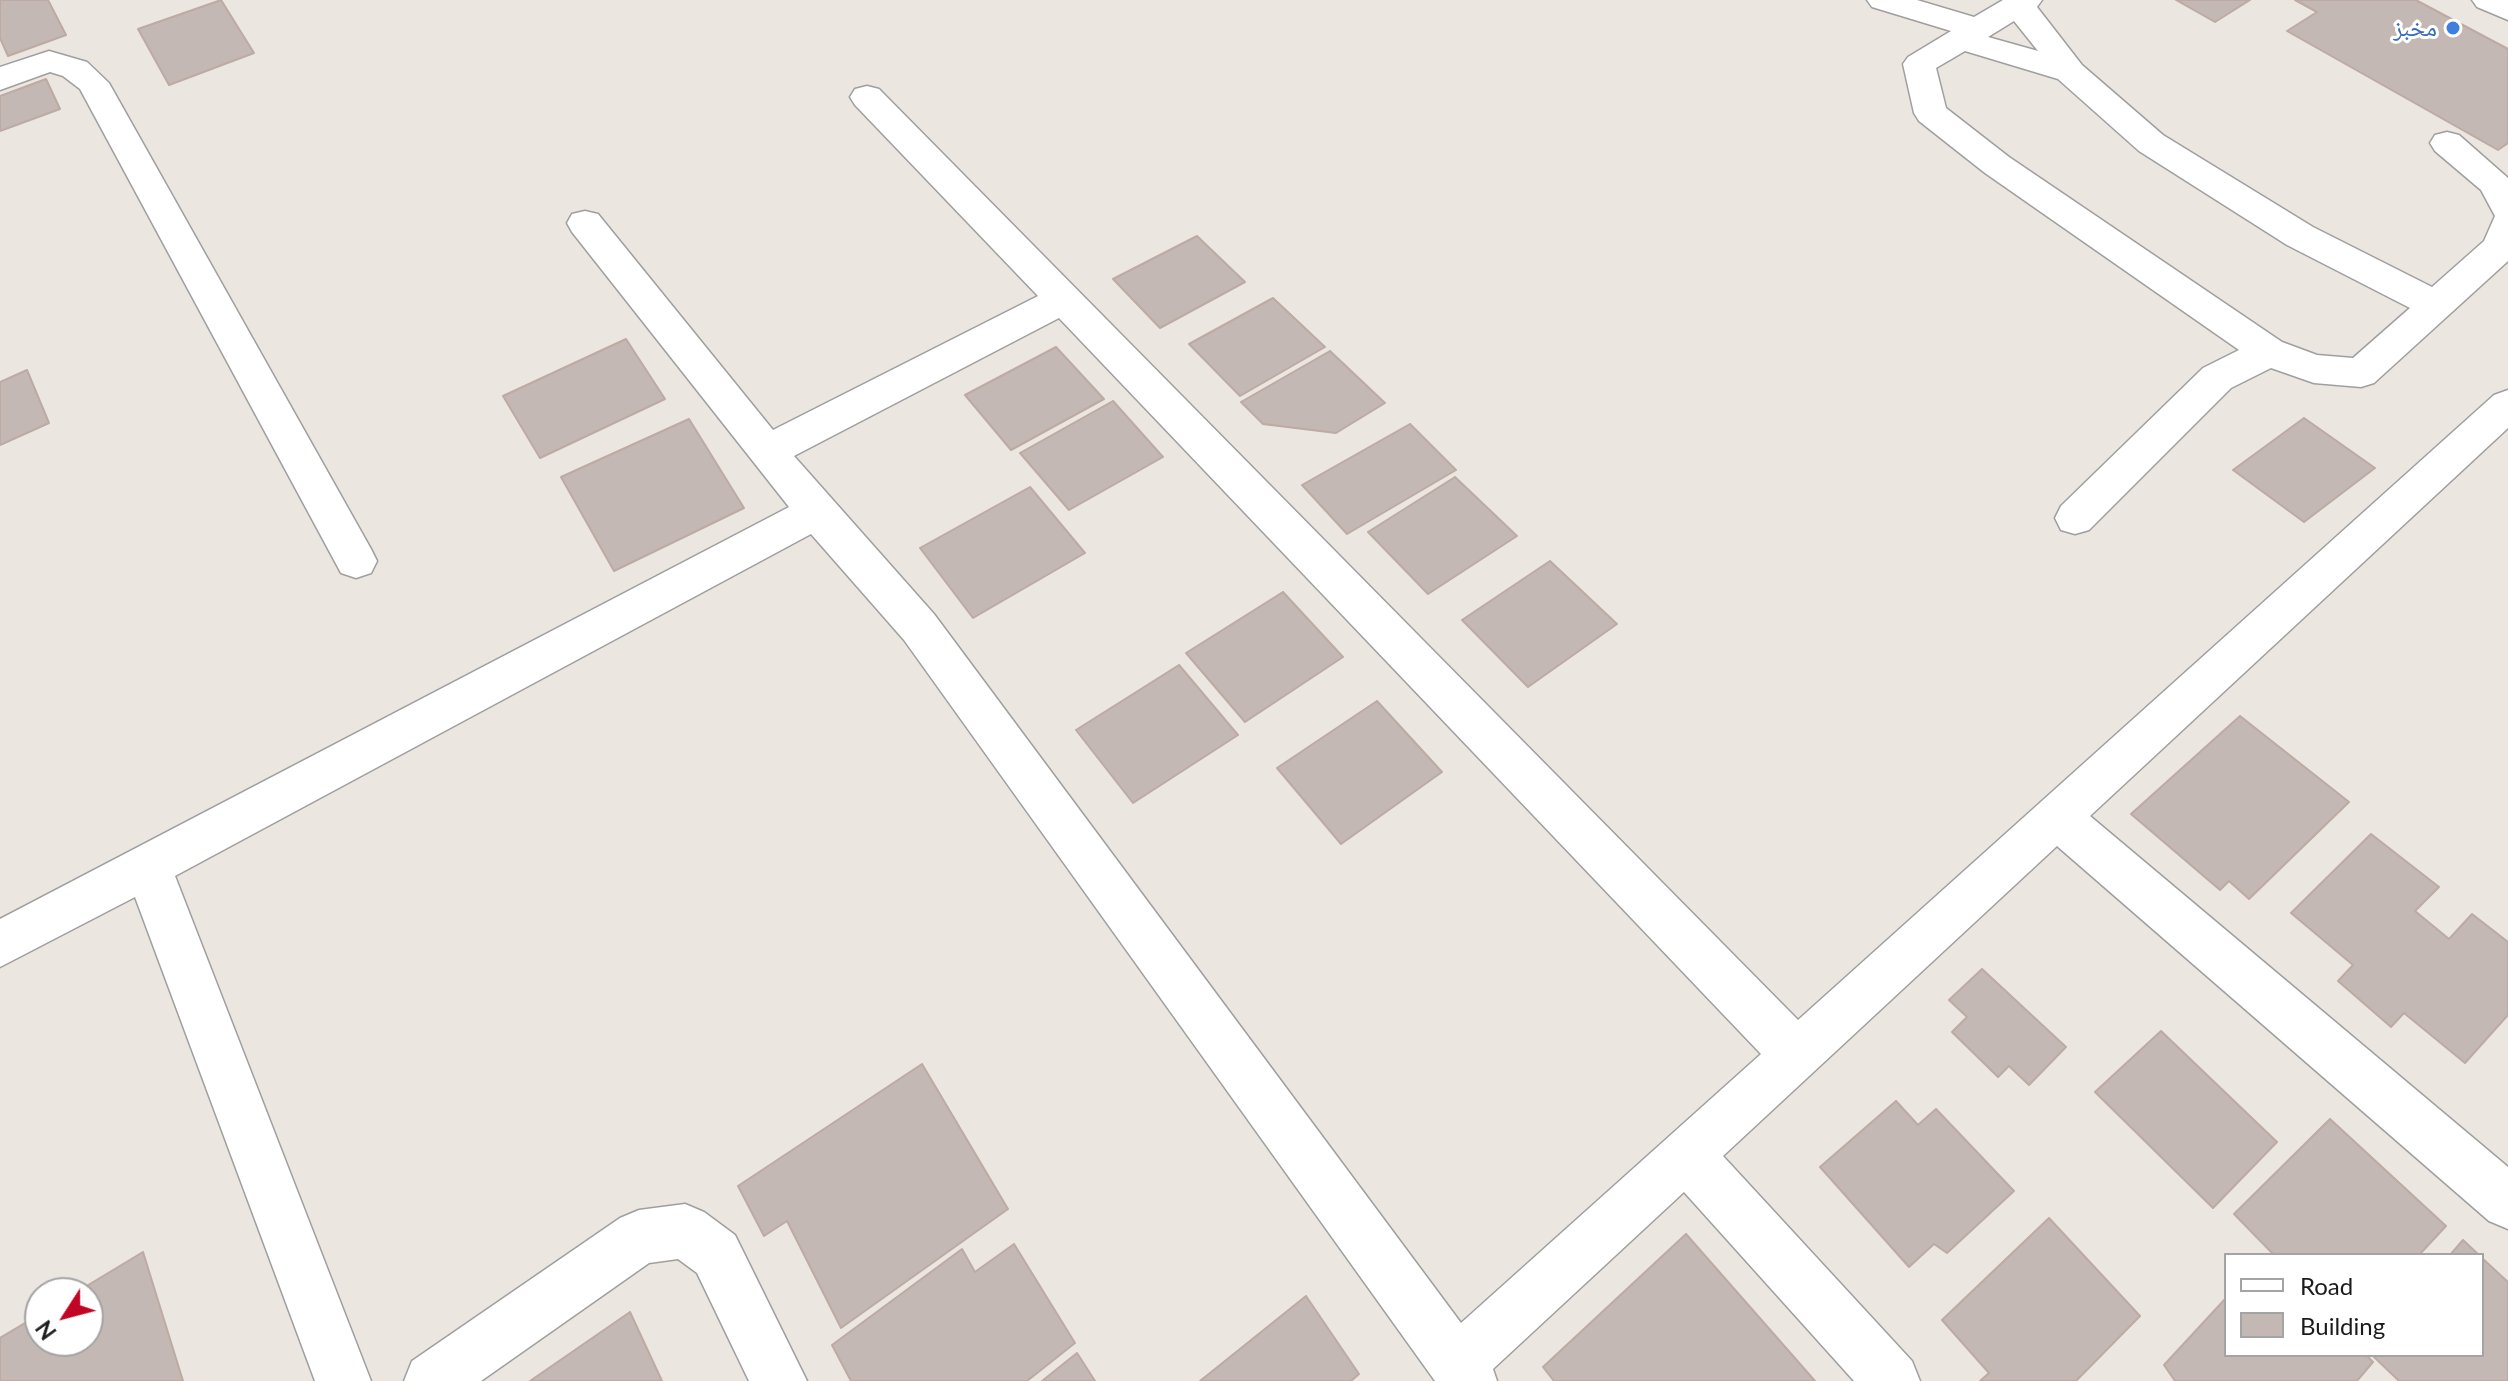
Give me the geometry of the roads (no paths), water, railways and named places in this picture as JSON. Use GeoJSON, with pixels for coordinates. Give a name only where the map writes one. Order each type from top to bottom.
{"type":"FeatureCollection","features":[{"type":"Feature","properties":{"kind":"street"},"geometry":{"type":"LineString","coordinates":[[1883,0],[1935,8],[1970,34],[2070,72]]}},
{"type":"Feature","properties":{"kind":"street"},"geometry":{"type":"LineString","coordinates":[[2488,0],[2508,10]]}},
{"type":"Feature","properties":{"kind":"street"},"geometry":{"type":"LineString","coordinates":[[2438,306],[2300,236],[2151,143],[2070,72],[2023,2],[1919,64],[1931,113],[1997,165],[2269,352],[2314,369],[2361,373],[2438,306],[2497,250],[2507,235],[2508,224]]}},
{"type":"Feature","properties":{"kind":"street"},"geometry":{"type":"LineString","coordinates":[[0,79],[49,61],[75,69],[93,83],[356,561]]}},
{"type":"Feature","properties":{"kind":"street"},"geometry":{"type":"LineString","coordinates":[[867,97],[1797,1055]]}},
{"type":"Feature","properties":{"kind":"street"},"geometry":{"type":"LineString","coordinates":[[2447,143],[2494,183],[2508,209]]}},
{"type":"Feature","properties":{"kind":"street"},"geometry":{"type":"LineString","coordinates":[[585,223],[816,512],[919,627],[1463,1373],[1687,1155],[2508,405]]}},
{"type":"Feature","properties":{"kind":"street"},"geometry":{"type":"LineString","coordinates":[[768,451],[1064,299]]}},
{"type":"Feature","properties":{"kind":"street"},"geometry":{"type":"LineString","coordinates":[[2075,518],[2217,378],[2269,352]]}},
{"type":"Feature","properties":{"kind":"street"},"geometry":{"type":"LineString","coordinates":[[0,944],[816,512]]}},
{"type":"Feature","properties":{"kind":"street"},"geometry":{"type":"LineString","coordinates":[[2058,818],[2508,1202]]}},
{"type":"Feature","properties":{"kind":"street"},"geometry":{"type":"LineString","coordinates":[[147,866],[343,1381]]}},
{"type":"Feature","properties":{"kind":"street"},"geometry":{"type":"LineString","coordinates":[[1687,1155],[1892,1381]]}},
{"type":"Feature","properties":{"kind":"street"},"geometry":{"type":"LineString","coordinates":[[432,1381],[639,1237],[685,1231],[716,1254],[779,1381]]}},
{"type":"Feature","properties":{"kind":"place","name":"مخبز"},"geometry":{"type":"Point","coordinates":[2453,28]}}]}
